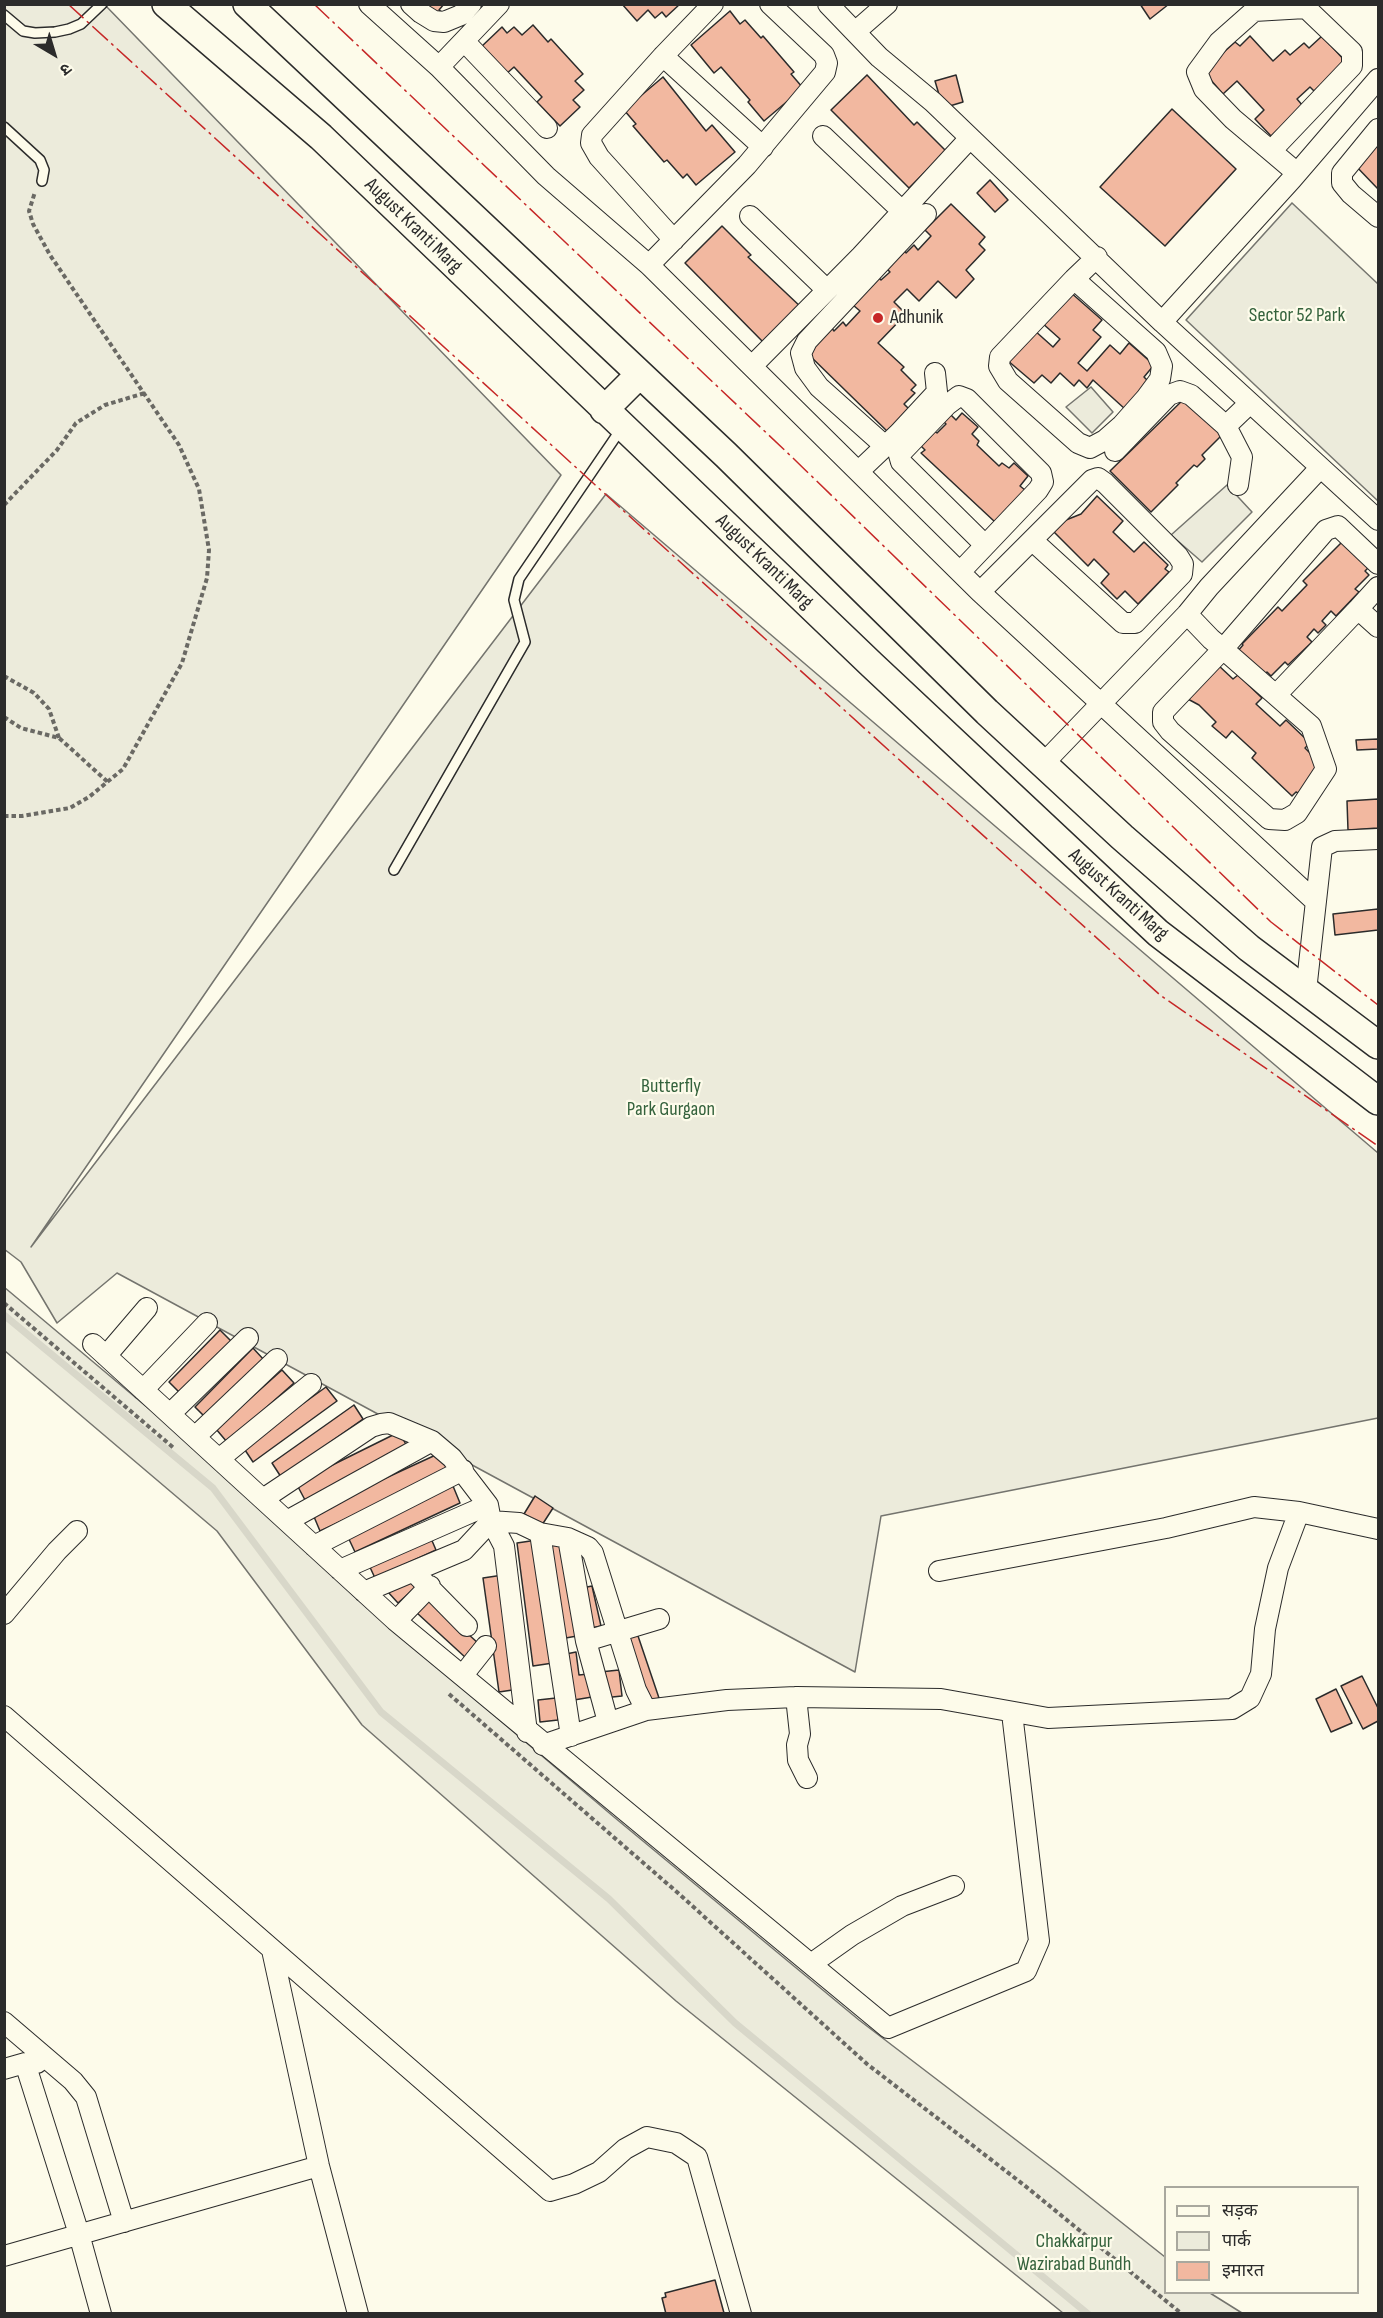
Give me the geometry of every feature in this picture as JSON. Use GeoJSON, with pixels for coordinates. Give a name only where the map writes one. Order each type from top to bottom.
{"type":"FeatureCollection","features":[{"type":"Feature","properties":{"kind":"main road","name":"August Kranti Marg"},"geometry":{"type":"LineString","coordinates":[[166,4],[321,137],[613,418],[1158,933],[1378,1101]]}},
{"type":"Feature","properties":{"kind":"main road"},"geometry":{"type":"LineString","coordinates":[[250,5],[726,455],[987,712],[1043,764],[1240,941],[1378,1045]]}},
{"type":"Feature","properties":{"kind":"main road"},"geometry":{"type":"LineString","coordinates":[[613,418],[640,374]]}},
{"type":"Feature","properties":{"kind":"street"},"geometry":{"type":"LineString","coordinates":[[369,4],[439,68],[546,176],[649,265],[980,592],[1316,902]]}},
{"type":"Feature","properties":{"kind":"street"},"geometry":{"type":"LineString","coordinates":[[411,4],[421,14],[435,21],[444,22],[461,15],[471,4]]}},
{"type":"Feature","properties":{"kind":"street"},"geometry":{"type":"LineString","coordinates":[[439,68],[499,4]]}},
{"type":"Feature","properties":{"kind":"street"},"geometry":{"type":"LineString","coordinates":[[674,240],[599,157],[591,143],[592,135],[713,4]]}},
{"type":"Feature","properties":{"kind":"street"},"geometry":{"type":"LineString","coordinates":[[649,265],[763,147],[825,72],[827,63],[824,55],[770,4]]}},
{"type":"Feature","properties":{"kind":"street"},"geometry":{"type":"LineString","coordinates":[[828,4],[879,57],[933,102],[1097,257],[1162,322],[1378,520]]}},
{"type":"Feature","properties":{"kind":"street"},"geometry":{"type":"LineString","coordinates":[[855,32],[887,4]]}},
{"type":"Feature","properties":{"kind":"street"},"geometry":{"type":"LineString","coordinates":[[1271,151],[1352,66],[1352,52],[1306,8],[1254,11],[1219,42],[1197,72],[1204,89],[1233,119],[1297,173]]}},
{"type":"Feature","properties":{"kind":"street"},"geometry":{"type":"LineString","coordinates":[[464,41],[547,128]]}},
{"type":"Feature","properties":{"kind":"street"},"geometry":{"type":"LineString","coordinates":[[663,56],[763,147]]}},
{"type":"Feature","properties":{"kind":"street"},"geometry":{"type":"LineString","coordinates":[[1162,322],[1297,173],[1378,79]]}},
{"type":"Feature","properties":{"kind":"street"},"geometry":{"type":"LineString","coordinates":[[1378,129],[1342,173],[1342,183],[1351,194],[1378,217]]}},
{"type":"Feature","properties":{"kind":"street"},"geometry":{"type":"LineString","coordinates":[[823,136],[903,211]]}},
{"type":"Feature","properties":{"kind":"street"},"geometry":{"type":"LineString","coordinates":[[752,366],[828,290],[970,138]]}},
{"type":"Feature","properties":{"kind":"street"},"geometry":{"type":"LineString","coordinates":[[885,446],[819,387],[805,368],[801,353],[807,341],[926,214]]}},
{"type":"Feature","properties":{"kind":"street"},"geometry":{"type":"LineString","coordinates":[[750,216],[828,290]]}},
{"type":"Feature","properties":{"kind":"street"},"geometry":{"type":"LineString","coordinates":[[1074,279],[1156,352],[1162,366],[1160,379],[1146,398],[1113,433],[1090,448],[1078,443],[1008,381],[999,366],[1000,357],[1074,279],[1097,257]]}},
{"type":"Feature","properties":{"kind":"street"},"geometry":{"type":"LineString","coordinates":[[859,471],[937,392],[935,373]]}},
{"type":"Feature","properties":{"kind":"street"},"geometry":{"type":"LineString","coordinates":[[1116,451],[1168,395],[1180,391],[1191,395],[1226,426],[1242,457],[1238,485]]}},
{"type":"Feature","properties":{"kind":"street"},"geometry":{"type":"LineString","coordinates":[[960,572],[1038,490],[1043,482],[1041,473],[967,399],[959,396],[947,405],[899,455],[901,462],[985,545]]}},
{"type":"Feature","properties":{"kind":"street"},"geometry":{"type":"LineString","coordinates":[[1226,426],[1250,403]]}},
{"type":"Feature","properties":{"kind":"street"},"geometry":{"type":"LineString","coordinates":[[1043,764],[1187,614],[1209,587],[1320,468]]}},
{"type":"Feature","properties":{"kind":"street"},"geometry":{"type":"LineString","coordinates":[[980,592],[1092,480],[1098,478],[1178,556],[1183,564],[1182,574],[1135,623],[1123,623],[1033,541]]}},
{"type":"Feature","properties":{"kind":"street"},"geometry":{"type":"LineString","coordinates":[[1187,614],[1223,649],[1311,726],[1326,769],[1297,813],[1285,820],[1269,819],[1163,722],[1163,712],[1223,649],[1326,530],[1338,526],[1378,564]]}},
{"type":"Feature","properties":{"kind":"street"},"geometry":{"type":"LineString","coordinates":[[1276,695],[1378,587]]}},
{"type":"Feature","properties":{"kind":"street"},"geometry":{"type":"LineString","coordinates":[[1358,609],[1378,627]]}},
{"type":"Feature","properties":{"kind":"street"},"geometry":{"type":"LineString","coordinates":[[1306,992],[1322,847],[1335,841],[1378,839]]}},
{"type":"Feature","properties":{"kind":"street"},"geometry":{"type":"LineString","coordinates":[[147,1308],[100,1350],[396,1621],[463,1675],[527,1732],[888,2028],[1026,1971],[1039,1941],[1012,1713]]}},
{"type":"Feature","properties":{"kind":"street"},"geometry":{"type":"LineString","coordinates":[[143,1390],[207,1323]]}},
{"type":"Feature","properties":{"kind":"street"},"geometry":{"type":"LineString","coordinates":[[170,1414],[248,1338]]}},
{"type":"Feature","properties":{"kind":"street"},"geometry":{"type":"LineString","coordinates":[[195,1437],[277,1359]]}},
{"type":"Feature","properties":{"kind":"street"},"geometry":{"type":"LineString","coordinates":[[219,1459],[311,1384]]}},
{"type":"Feature","properties":{"kind":"street"},"geometry":{"type":"LineString","coordinates":[[263,1499],[371,1427],[389,1423],[432,1441],[463,1470],[489,1513],[504,1546],[527,1732]]}},
{"type":"Feature","properties":{"kind":"street"},"geometry":{"type":"LineString","coordinates":[[287,1521],[432,1441]]}},
{"type":"Feature","properties":{"kind":"street"},"geometry":{"type":"LineString","coordinates":[[314,1546],[463,1470]]}},
{"type":"Feature","properties":{"kind":"street"},"geometry":{"type":"LineString","coordinates":[[939,1571],[1166,1528],[1254,1508],[1299,1512],[1378,1529]]}},
{"type":"Feature","properties":{"kind":"street"},"geometry":{"type":"LineString","coordinates":[[543,1745],[646,1710],[727,1700],[796,1697],[941,1699],[1048,1718],[1232,1709],[1250,1698],[1261,1674],[1265,1629],[1278,1568],[1299,1512]]}},
{"type":"Feature","properties":{"kind":"street"},"geometry":{"type":"LineString","coordinates":[[364,1592],[464,1550],[489,1513]]}},
{"type":"Feature","properties":{"kind":"street"},"geometry":{"type":"LineString","coordinates":[[340,1570],[489,1513],[540,1533],[568,1538],[588,1546],[593,1552],[636,1690],[646,1710]]}},
{"type":"Feature","properties":{"kind":"street"},"geometry":{"type":"LineString","coordinates":[[4,1614],[57,1551],[77,1531]]}},
{"type":"Feature","properties":{"kind":"street"},"geometry":{"type":"LineString","coordinates":[[540,1533],[572,1736]]}},
{"type":"Feature","properties":{"kind":"street"},"geometry":{"type":"LineString","coordinates":[[568,1538],[586,1641],[608,1722]]}},
{"type":"Feature","properties":{"kind":"street"},"geometry":{"type":"LineString","coordinates":[[414,1572],[467,1626]]}},
{"type":"Feature","properties":{"kind":"street"},"geometry":{"type":"LineString","coordinates":[[396,1621],[430,1586]]}},
{"type":"Feature","properties":{"kind":"street"},"geometry":{"type":"LineString","coordinates":[[586,1641],[659,1619]]}},
{"type":"Feature","properties":{"kind":"street"},"geometry":{"type":"LineString","coordinates":[[463,1675],[486,1646]]}},
{"type":"Feature","properties":{"kind":"street"},"geometry":{"type":"LineString","coordinates":[[796,1697],[800,1734],[797,1745],[798,1760],[807,1778]]}},
{"type":"Feature","properties":{"kind":"street"},"geometry":{"type":"LineString","coordinates":[[4,1716],[550,2191],[574,2184],[599,2172],[625,2149],[647,2138],[676,2143],[697,2157],[741,2313]]}},
{"type":"Feature","properties":{"kind":"street"},"geometry":{"type":"LineString","coordinates":[[811,1964],[852,1935],[902,1906],[954,1886]]}},
{"type":"Feature","properties":{"kind":"street"},"geometry":{"type":"LineString","coordinates":[[272,1950],[319,2166],[358,2313]]}},
{"type":"Feature","properties":{"kind":"street"},"geometry":{"type":"LineString","coordinates":[[4,2022],[73,2081],[86,2097],[124,2222]]}},
{"type":"Feature","properties":{"kind":"street"},"geometry":{"type":"LineString","coordinates":[[4,2069],[25,2063],[51,2063]]}},
{"type":"Feature","properties":{"kind":"street"},"geometry":{"type":"LineString","coordinates":[[25,2063],[79,2234],[101,2313]]}},
{"type":"Feature","properties":{"kind":"street"},"geometry":{"type":"LineString","coordinates":[[4,2256],[319,2166]]}},
{"type":"Feature","properties":{"kind":"lane"},"geometry":{"type":"LineString","coordinates":[[6,20],[23,31],[54,32],[81,24],[102,4]]}},
{"type":"Feature","properties":{"kind":"lane"},"geometry":{"type":"LineString","coordinates":[[4,127],[40,160],[44,170],[42,181]]}},
{"type":"Feature","properties":{"kind":"lane"},"geometry":{"type":"LineString","coordinates":[[394,870],[525,642],[514,600],[519,579],[613,418]]}},
{"type":"Feature","properties":{"kind":"path"},"geometry":{"type":"LineString","coordinates":[[4,816],[22,816],[70,808],[109,783],[123,769],[182,663],[207,578],[209,550],[199,489],[179,445],[50,255],[33,224],[29,212],[33,195],[42,181]]}},
{"type":"Feature","properties":{"kind":"path"},"geometry":{"type":"LineString","coordinates":[[4,505],[57,450],[76,423],[105,405],[145,393]]}},
{"type":"Feature","properties":{"kind":"path"},"geometry":{"type":"LineString","coordinates":[[4,676],[34,693],[49,709],[59,738]]}},
{"type":"Feature","properties":{"kind":"path"},"geometry":{"type":"LineString","coordinates":[[4,717],[21,728],[59,738],[109,783]]}},
{"type":"Feature","properties":{"kind":"path"},"geometry":{"type":"LineString","coordinates":[[4,1303],[176,1450]]}},
{"type":"Feature","properties":{"kind":"path"},"geometry":{"type":"LineString","coordinates":[[447,1693],[678,1893],[867,2064],[1024,2185],[1182,2313]]}},
{"type":"Feature","properties":{"kind":"green space","name":"Butterfly Park Gurgaon"},"geometry":{"type":"Polygon","coordinates":[[[4,5],[105,5],[561,475],[31,1247],[606,494],[1378,1153],[1378,1418],[881,1516],[855,1672],[117,1273],[57,1323],[21,1262],[4,1249],[4,5]]]}},
{"type":"Feature","properties":{"kind":"green space","name":"Sector 52 Park"},"geometry":{"type":"Polygon","coordinates":[[[1292,203],[1378,284],[1378,501],[1186,320],[1292,203]]]}},
{"type":"Feature","properties":{"kind":"green space"},"geometry":{"type":"Polygon","coordinates":[[[1091,387],[1113,412],[1092,433],[1066,407],[1091,387]]]}},
{"type":"Feature","properties":{"kind":"green space"},"geometry":{"type":"Polygon","coordinates":[[[1227,485],[1252,512],[1202,562],[1171,535],[1227,485]]]}},
{"type":"Feature","properties":{"kind":"green space","name":"Chakkarpur Wazirabad Bundh"},"geometry":{"type":"Polygon","coordinates":[[[4,1287],[223,1471],[358,1600],[614,1817],[859,2020],[1164,2256],[1164,2294],[1212,2294],[1242,2313],[1063,2313],[676,2001],[362,1725],[217,1531],[5,1351],[4,1287]]]}},
{"type":"Feature","properties":{"kind":"building"},"geometry":{"type":"Polygon","coordinates":[[[420,4],[444,4],[439,10],[442,12],[436,18],[420,4]]]}},
{"type":"Feature","properties":{"kind":"building"},"geometry":{"type":"Polygon","coordinates":[[[622,4],[680,4],[666,17],[662,12],[655,18],[648,10],[637,21],[622,4]]]}},
{"type":"Feature","properties":{"kind":"building"},"geometry":{"type":"Polygon","coordinates":[[[1140,4],[1169,4],[1150,19],[1140,4]]]}},
{"type":"Feature","properties":{"kind":"building"},"geometry":{"type":"Polygon","coordinates":[[[730,11],[740,24],[745,20],[761,38],[763,36],[794,72],[791,74],[803,88],[764,121],[748,102],[750,100],[721,67],[714,73],[691,45],[730,11]]]}},
{"type":"Feature","properties":{"kind":"building"},"geometry":{"type":"Polygon","coordinates":[[[533,25],[548,42],[551,39],[583,74],[575,81],[584,90],[573,100],[580,107],[560,126],[537,102],[542,97],[514,67],[505,75],[480,48],[502,27],[507,33],[514,27],[522,35],[533,25]]]}},
{"type":"Feature","properties":{"kind":"building"},"geometry":{"type":"Polygon","coordinates":[[[1250,36],[1273,61],[1285,50],[1290,55],[1304,43],[1309,48],[1322,36],[1346,62],[1314,91],[1310,87],[1297,99],[1303,106],[1271,136],[1255,119],[1264,110],[1237,81],[1223,94],[1203,71],[1235,42],[1240,46],[1250,36]]]}},
{"type":"Feature","properties":{"kind":"building"},"geometry":{"type":"Polygon","coordinates":[[[867,75],[914,125],[917,122],[946,151],[909,188],[831,110],[867,75]]]}},
{"type":"Feature","properties":{"kind":"building"},"geometry":{"type":"Polygon","coordinates":[[[956,75],[963,102],[943,108],[935,81],[956,75]]]}},
{"type":"Feature","properties":{"kind":"building"},"geometry":{"type":"Polygon","coordinates":[[[663,77],[706,131],[712,125],[735,152],[696,185],[687,174],[683,178],[667,160],[664,162],[633,126],[636,124],[624,110],[663,77]]]}},
{"type":"Feature","properties":{"kind":"building"},"geometry":{"type":"Polygon","coordinates":[[[1172,109],[1236,169],[1165,246],[1100,187],[1172,109]]]}},
{"type":"Feature","properties":{"kind":"building"},"geometry":{"type":"Polygon","coordinates":[[[1378,137],[1378,189],[1353,163],[1378,137]]]}},
{"type":"Feature","properties":{"kind":"building"},"geometry":{"type":"Polygon","coordinates":[[[990,180],[1008,200],[995,212],[977,193],[990,180]]]}},
{"type":"Feature","properties":{"kind":"building","name":"Adhunik"},"geometry":{"type":"Polygon","coordinates":[[[951,204],[985,237],[979,244],[985,250],[966,270],[974,279],[956,298],[938,281],[919,301],[907,289],[894,302],[906,314],[878,343],[904,367],[901,370],[916,385],[911,390],[915,393],[904,404],[911,411],[889,433],[806,352],[831,327],[834,331],[843,322],[846,326],[860,311],[853,305],[879,278],[881,280],[890,272],[887,269],[905,251],[906,253],[914,245],[918,250],[931,236],[925,230],[951,204]]]}},
{"type":"Feature","properties":{"kind":"building"},"geometry":{"type":"Polygon","coordinates":[[[722,226],[751,255],[748,257],[803,309],[766,345],[685,263],[722,226]]]}},
{"type":"Feature","properties":{"kind":"building"},"geometry":{"type":"Polygon","coordinates":[[[1069,291],[1102,320],[1093,330],[1101,337],[1078,363],[1087,371],[1110,345],[1120,354],[1129,343],[1154,365],[1144,377],[1149,382],[1125,409],[1093,380],[1087,388],[1079,380],[1074,386],[1060,373],[1051,383],[1042,375],[1034,383],[1007,360],[1034,330],[1053,347],[1060,339],[1041,322],[1069,291]]]}},
{"type":"Feature","properties":{"kind":"building"},"geometry":{"type":"Polygon","coordinates":[[[1187,396],[1224,433],[1202,455],[1205,459],[1197,467],[1194,465],[1151,512],[1110,471],[1187,396]]]}},
{"type":"Feature","properties":{"kind":"building"},"geometry":{"type":"Polygon","coordinates":[[[949,413],[956,420],[962,413],[978,427],[972,434],[979,441],[977,445],[999,466],[1002,463],[1009,468],[1014,463],[1028,476],[1020,486],[1025,490],[995,522],[921,453],[925,450],[921,446],[934,431],[937,433],[946,424],[942,420],[949,413]]]}},
{"type":"Feature","properties":{"kind":"building"},"geometry":{"type":"Polygon","coordinates":[[[1097,496],[1123,521],[1113,532],[1134,552],[1144,542],[1168,565],[1165,569],[1169,572],[1138,604],[1125,591],[1117,599],[1101,583],[1109,574],[1094,559],[1088,566],[1053,531],[1061,522],[1081,514],[1097,496]]]}},
{"type":"Feature","properties":{"kind":"building"},"geometry":{"type":"Polygon","coordinates":[[[1345,539],[1371,565],[1365,571],[1369,575],[1355,589],[1359,592],[1336,616],[1331,611],[1322,621],[1326,625],[1318,633],[1314,629],[1307,637],[1312,642],[1288,665],[1285,662],[1271,676],[1267,672],[1262,677],[1237,652],[1278,607],[1282,611],[1307,585],[1303,581],[1345,539]]]}},
{"type":"Feature","properties":{"kind":"building"},"geometry":{"type":"Polygon","coordinates":[[[1218,665],[1233,679],[1238,675],[1262,698],[1256,704],[1280,726],[1286,720],[1310,743],[1305,748],[1320,763],[1320,770],[1298,793],[1292,796],[1252,758],[1256,753],[1232,731],[1226,738],[1212,726],[1216,722],[1199,705],[1186,698],[1218,665]]]}},
{"type":"Feature","properties":{"kind":"building"},"geometry":{"type":"Polygon","coordinates":[[[1378,739],[1378,749],[1357,750],[1356,740],[1378,739]]]}},
{"type":"Feature","properties":{"kind":"building"},"geometry":{"type":"Polygon","coordinates":[[[1378,799],[1378,828],[1348,830],[1347,801],[1378,799]]]}},
{"type":"Feature","properties":{"kind":"building"},"geometry":{"type":"Polygon","coordinates":[[[1378,909],[1378,930],[1335,935],[1333,914],[1378,909]]]}},
{"type":"Feature","properties":{"kind":"building"},"geometry":{"type":"Polygon","coordinates":[[[220,1330],[232,1342],[181,1394],[169,1382],[220,1330]]]}},
{"type":"Feature","properties":{"kind":"building"},"geometry":{"type":"Polygon","coordinates":[[[253,1348],[264,1360],[206,1418],[195,1407],[253,1348]]]}},
{"type":"Feature","properties":{"kind":"building"},"geometry":{"type":"Polygon","coordinates":[[[282,1370],[294,1383],[227,1442],[216,1429],[282,1370]]]}},
{"type":"Feature","properties":{"kind":"building"},"geometry":{"type":"Polygon","coordinates":[[[326,1387],[337,1401],[253,1462],[243,1447],[326,1387]]]}},
{"type":"Feature","properties":{"kind":"building"},"geometry":{"type":"Polygon","coordinates":[[[354,1405],[363,1419],[281,1477],[272,1463],[354,1405]]]}},
{"type":"Feature","properties":{"kind":"building"},"geometry":{"type":"Polygon","coordinates":[[[399,1432],[408,1448],[305,1500],[296,1483],[399,1432]]]}},
{"type":"Feature","properties":{"kind":"building"},"geometry":{"type":"Polygon","coordinates":[[[440,1453],[448,1472],[320,1531],[312,1512],[440,1453]]]}},
{"type":"Feature","properties":{"kind":"building"},"geometry":{"type":"Polygon","coordinates":[[[453,1486],[460,1503],[355,1552],[347,1535],[453,1486]]]}},
{"type":"Feature","properties":{"kind":"building"},"geometry":{"type":"Polygon","coordinates":[[[535,1496],[553,1508],[542,1525],[524,1514],[535,1496]]]}},
{"type":"Feature","properties":{"kind":"building"},"geometry":{"type":"Polygon","coordinates":[[[430,1536],[436,1550],[375,1578],[368,1563],[430,1536]]]}},
{"type":"Feature","properties":{"kind":"building"},"geometry":{"type":"Polygon","coordinates":[[[537,1540],[553,1663],[533,1666],[517,1543],[537,1540]]]}},
{"type":"Feature","properties":{"kind":"building"},"geometry":{"type":"Polygon","coordinates":[[[564,1543],[577,1636],[560,1639],[546,1545],[564,1543]]]}},
{"type":"Feature","properties":{"kind":"building"},"geometry":{"type":"Polygon","coordinates":[[[503,1575],[519,1689],[499,1692],[483,1578],[503,1575]]]}},
{"type":"Feature","properties":{"kind":"building"},"geometry":{"type":"Polygon","coordinates":[[[407,1576],[416,1587],[398,1603],[388,1592],[407,1576]]]}},
{"type":"Feature","properties":{"kind":"building"},"geometry":{"type":"Polygon","coordinates":[[[592,1586],[601,1626],[591,1628],[582,1588],[592,1586]]]}},
{"type":"Feature","properties":{"kind":"building"},"geometry":{"type":"Polygon","coordinates":[[[430,1599],[479,1644],[466,1658],[417,1613],[430,1599]]]}},
{"type":"Feature","properties":{"kind":"building"},"geometry":{"type":"Polygon","coordinates":[[[637,1633],[659,1698],[648,1702],[626,1637],[637,1633]]]}},
{"type":"Feature","properties":{"kind":"building"},"geometry":{"type":"Polygon","coordinates":[[[576,1652],[579,1675],[588,1674],[592,1697],[574,1700],[566,1654],[576,1652]]]}},
{"type":"Feature","properties":{"kind":"building"},"geometry":{"type":"Polygon","coordinates":[[[619,1670],[622,1696],[603,1698],[600,1672],[619,1670]]]}},
{"type":"Feature","properties":{"kind":"building"},"geometry":{"type":"Polygon","coordinates":[[[1362,1676],[1378,1708],[1378,1721],[1363,1729],[1341,1686],[1362,1676]]]}},
{"type":"Feature","properties":{"kind":"building"},"geometry":{"type":"Polygon","coordinates":[[[1336,1689],[1352,1723],[1331,1732],[1316,1699],[1336,1689]]]}},
{"type":"Feature","properties":{"kind":"building"},"geometry":{"type":"Polygon","coordinates":[[[556,1698],[558,1720],[540,1722],[538,1700],[556,1698]]]}},
{"type":"Feature","properties":{"kind":"building"},"geometry":{"type":"Polygon","coordinates":[[[715,2280],[724,2313],[666,2314],[662,2298],[666,2297],[665,2293],[715,2280]]]}},
{"type":"Feature","properties":{"kind":"waterway"},"geometry":{"type":"LineString","coordinates":[[4,1315],[213,1488],[381,1712],[609,1899],[735,2023],[1088,2314]]}},
{"type":"Feature","properties":{"kind":"power"},"geometry":{"type":"LineString","coordinates":[[68,4],[638,524],[1160,995],[1378,1146]]}},
{"type":"Feature","properties":{"kind":"power"},"geometry":{"type":"LineString","coordinates":[[314,4],[795,460],[1271,922],[1378,1005]]}},
{"type":"Feature","properties":{"kind":"place","name":"Adhunik"},"geometry":{"type":"Point","coordinates":[878,318]}}]}
